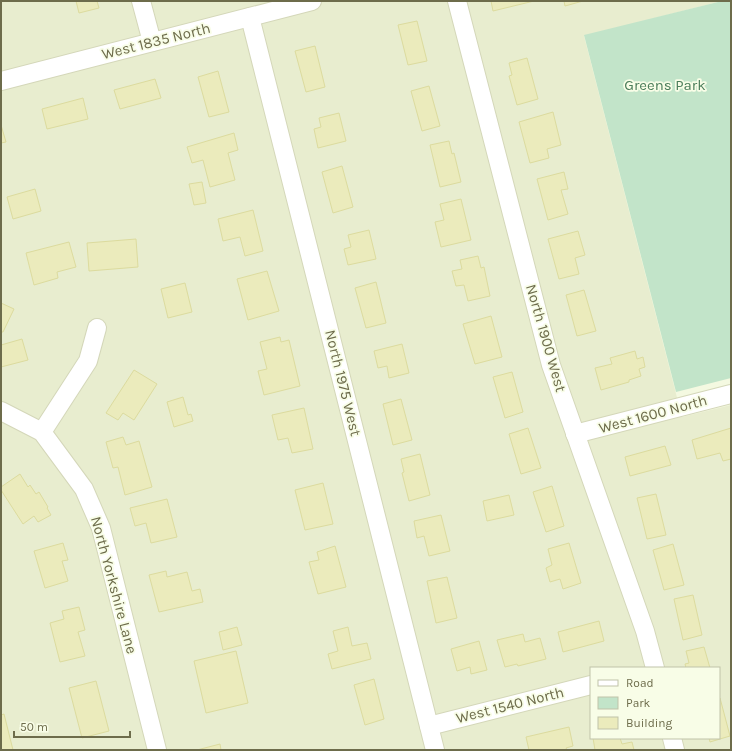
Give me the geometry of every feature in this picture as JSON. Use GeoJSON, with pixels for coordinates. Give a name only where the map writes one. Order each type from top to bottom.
{"type":"FeatureCollection","features":[{"type":"Feature","properties":{"kind":"street"},"geometry":{"type":"LineString","coordinates":[[141,1],[152,42]]}},
{"type":"Feature","properties":{"kind":"street","name":"West 1835 North"},"geometry":{"type":"LineString","coordinates":[[1,81],[312,1]]}},
{"type":"Feature","properties":{"kind":"street","name":"North 1900 West"},"geometry":{"type":"LineString","coordinates":[[457,1],[551,365],[645,631],[655,667]]}},
{"type":"Feature","properties":{"kind":"street","name":"North 1975 West"},"geometry":{"type":"LineString","coordinates":[[250,17],[435,750]]}},
{"type":"Feature","properties":{"kind":"street"},"geometry":{"type":"LineString","coordinates":[[1,411],[42,432],[88,361],[96,328]]}},
{"type":"Feature","properties":{"kind":"street","name":"West 1600 North"},"geometry":{"type":"LineString","coordinates":[[575,434],[731,394]]}},
{"type":"Feature","properties":{"kind":"street","name":"North Yorkshire Lane"},"geometry":{"type":"LineString","coordinates":[[42,432],[84,489],[101,528],[157,750]]}},
{"type":"Feature","properties":{"kind":"street","name":"West 1540 North"},"geometry":{"type":"LineString","coordinates":[[429,726],[590,685]]}},
{"type":"Feature","properties":{"kind":"street"},"geometry":{"type":"LineString","coordinates":[[672,739],[675,750]]}},
{"type":"Feature","properties":{"kind":"shaded area"},"geometry":{"type":"Polygon","coordinates":[[[1,1],[722,1],[584,36],[682,417],[731,405],[731,750],[1,750],[1,1]]]}},
{"type":"Feature","properties":{"kind":"green space","name":"Greens Park"},"geometry":{"type":"Polygon","coordinates":[[[722,1],[731,1],[731,378],[676,392],[584,35],[722,1]]]}},
{"type":"Feature","properties":{"kind":"building"},"geometry":{"type":"Polygon","coordinates":[[[76,1],[97,1],[99,8],[79,13],[76,1]]]}},
{"type":"Feature","properties":{"kind":"building"},"geometry":{"type":"Polygon","coordinates":[[[491,1],[534,1],[493,11],[491,1]]]}},
{"type":"Feature","properties":{"kind":"building"},"geometry":{"type":"Polygon","coordinates":[[[564,1],[583,1],[565,6],[564,1]]]}},
{"type":"Feature","properties":{"kind":"building"},"geometry":{"type":"Polygon","coordinates":[[[417,21],[427,61],[408,65],[398,25],[417,21]]]}},
{"type":"Feature","properties":{"kind":"building"},"geometry":{"type":"Polygon","coordinates":[[[315,46],[325,87],[306,92],[295,51],[315,46]]]}},
{"type":"Feature","properties":{"kind":"building"},"geometry":{"type":"Polygon","coordinates":[[[527,58],[538,99],[517,105],[509,76],[512,75],[509,63],[527,58]]]}},
{"type":"Feature","properties":{"kind":"building"},"geometry":{"type":"Polygon","coordinates":[[[218,71],[229,112],[209,117],[198,77],[218,71]]]}},
{"type":"Feature","properties":{"kind":"building"},"geometry":{"type":"Polygon","coordinates":[[[155,79],[161,98],[120,109],[114,90],[155,79]]]}},
{"type":"Feature","properties":{"kind":"building"},"geometry":{"type":"Polygon","coordinates":[[[429,86],[440,126],[422,131],[411,91],[429,86]]]}},
{"type":"Feature","properties":{"kind":"building"},"geometry":{"type":"Polygon","coordinates":[[[83,98],[88,119],[47,129],[42,109],[83,98]]]}},
{"type":"Feature","properties":{"kind":"building"},"geometry":{"type":"Polygon","coordinates":[[[553,112],[561,145],[547,149],[549,158],[530,163],[519,122],[553,112]]]}},
{"type":"Feature","properties":{"kind":"building"},"geometry":{"type":"Polygon","coordinates":[[[339,113],[346,141],[318,148],[314,129],[321,127],[319,118],[339,113]]]}},
{"type":"Feature","properties":{"kind":"building"},"geometry":{"type":"Polygon","coordinates":[[[1,125],[6,142],[1,143],[1,125]]]}},
{"type":"Feature","properties":{"kind":"building"},"geometry":{"type":"Polygon","coordinates":[[[234,133],[238,150],[228,153],[235,180],[210,187],[203,160],[192,163],[187,147],[234,133]]]}},
{"type":"Feature","properties":{"kind":"building"},"geometry":{"type":"Polygon","coordinates":[[[449,141],[452,154],[454,153],[461,182],[440,187],[430,145],[449,141]]]}},
{"type":"Feature","properties":{"kind":"building"},"geometry":{"type":"Polygon","coordinates":[[[342,166],[353,207],[333,213],[322,172],[342,166]]]}},
{"type":"Feature","properties":{"kind":"building"},"geometry":{"type":"Polygon","coordinates":[[[564,172],[568,189],[561,190],[568,214],[548,220],[537,179],[564,172]]]}},
{"type":"Feature","properties":{"kind":"building"},"geometry":{"type":"Polygon","coordinates":[[[202,182],[206,203],[194,205],[189,184],[202,182]]]}},
{"type":"Feature","properties":{"kind":"building"},"geometry":{"type":"Polygon","coordinates":[[[35,189],[41,211],[13,219],[7,197],[35,189]]]}},
{"type":"Feature","properties":{"kind":"building"},"geometry":{"type":"Polygon","coordinates":[[[461,199],[471,240],[441,247],[435,222],[444,220],[440,204],[461,199]]]}},
{"type":"Feature","properties":{"kind":"building"},"geometry":{"type":"Polygon","coordinates":[[[253,210],[263,251],[245,256],[240,237],[223,241],[218,219],[253,210]]]}},
{"type":"Feature","properties":{"kind":"building"},"geometry":{"type":"Polygon","coordinates":[[[369,230],[376,259],[348,265],[344,249],[351,247],[348,235],[369,230]]]}},
{"type":"Feature","properties":{"kind":"building"},"geometry":{"type":"Polygon","coordinates":[[[578,231],[585,255],[575,258],[579,274],[559,279],[548,239],[578,231]]]}},
{"type":"Feature","properties":{"kind":"building"},"geometry":{"type":"Polygon","coordinates":[[[136,239],[138,267],[89,271],[87,243],[136,239]]]}},
{"type":"Feature","properties":{"kind":"building"},"geometry":{"type":"Polygon","coordinates":[[[69,242],[76,267],[57,272],[58,278],[34,285],[26,253],[69,242]]]}},
{"type":"Feature","properties":{"kind":"building"},"geometry":{"type":"Polygon","coordinates":[[[478,256],[481,268],[484,267],[490,296],[468,301],[464,285],[456,286],[452,271],[462,269],[460,260],[478,256]]]}},
{"type":"Feature","properties":{"kind":"building"},"geometry":{"type":"Polygon","coordinates":[[[267,271],[279,311],[248,320],[237,279],[267,271]]]}},
{"type":"Feature","properties":{"kind":"building"},"geometry":{"type":"Polygon","coordinates":[[[376,282],[386,323],[366,328],[355,288],[376,282]]]}},
{"type":"Feature","properties":{"kind":"building"},"geometry":{"type":"Polygon","coordinates":[[[185,283],[192,312],[168,318],[161,289],[185,283]]]}},
{"type":"Feature","properties":{"kind":"building"},"geometry":{"type":"Polygon","coordinates":[[[584,290],[596,331],[577,336],[566,295],[584,290]]]}},
{"type":"Feature","properties":{"kind":"building"},"geometry":{"type":"Polygon","coordinates":[[[1,303],[14,309],[3,332],[1,332],[1,303]]]}},
{"type":"Feature","properties":{"kind":"building"},"geometry":{"type":"Polygon","coordinates":[[[491,316],[502,357],[475,364],[463,324],[491,316]]]}},
{"type":"Feature","properties":{"kind":"building"},"geometry":{"type":"Polygon","coordinates":[[[280,337],[281,342],[289,340],[300,386],[264,395],[258,371],[267,369],[260,342],[280,337]]]}},
{"type":"Feature","properties":{"kind":"building"},"geometry":{"type":"Polygon","coordinates":[[[22,339],[28,360],[1,367],[1,345],[22,339]]]}},
{"type":"Feature","properties":{"kind":"building"},"geometry":{"type":"Polygon","coordinates":[[[402,344],[409,373],[389,378],[387,366],[378,368],[374,351],[402,344]]]}},
{"type":"Feature","properties":{"kind":"building"},"geometry":{"type":"Polygon","coordinates":[[[635,351],[637,359],[643,357],[645,367],[639,369],[641,376],[629,380],[629,382],[601,390],[595,368],[612,364],[610,358],[635,351]]]}},
{"type":"Feature","properties":{"kind":"building"},"geometry":{"type":"Polygon","coordinates":[[[134,370],[157,384],[134,420],[123,413],[118,420],[106,413],[134,370]]]}},
{"type":"Feature","properties":{"kind":"building"},"geometry":{"type":"Polygon","coordinates":[[[512,372],[523,412],[505,418],[493,377],[512,372]]]}},
{"type":"Feature","properties":{"kind":"building"},"geometry":{"type":"Polygon","coordinates":[[[183,397],[188,415],[191,414],[193,421],[174,427],[167,402],[183,397]]]}},
{"type":"Feature","properties":{"kind":"building"},"geometry":{"type":"Polygon","coordinates":[[[401,399],[412,440],[393,445],[383,404],[401,399]]]}},
{"type":"Feature","properties":{"kind":"building"},"geometry":{"type":"Polygon","coordinates":[[[304,408],[313,449],[292,453],[288,438],[278,440],[272,415],[304,408]]]}},
{"type":"Feature","properties":{"kind":"building"},"geometry":{"type":"Polygon","coordinates":[[[528,428],[541,468],[521,474],[509,434],[528,428]]]}},
{"type":"Feature","properties":{"kind":"building"},"geometry":{"type":"Polygon","coordinates":[[[731,428],[731,459],[723,461],[720,453],[697,459],[692,440],[731,428]]]}},
{"type":"Feature","properties":{"kind":"building"},"geometry":{"type":"Polygon","coordinates":[[[123,437],[126,445],[139,441],[152,487],[125,495],[118,467],[113,468],[106,442],[123,437]]]}},
{"type":"Feature","properties":{"kind":"building"},"geometry":{"type":"Polygon","coordinates":[[[665,446],[671,465],[630,476],[625,457],[665,446]]]}},
{"type":"Feature","properties":{"kind":"building"},"geometry":{"type":"Polygon","coordinates":[[[420,454],[430,495],[409,501],[402,473],[404,472],[401,459],[420,454]]]}},
{"type":"Feature","properties":{"kind":"building"},"geometry":{"type":"Polygon","coordinates":[[[20,474],[28,487],[30,485],[36,494],[39,492],[51,515],[38,522],[34,516],[23,524],[1,490],[1,487],[20,474]]]}},
{"type":"Feature","properties":{"kind":"building"},"geometry":{"type":"Polygon","coordinates":[[[323,483],[333,524],[305,530],[295,490],[323,483]]]}},
{"type":"Feature","properties":{"kind":"building"},"geometry":{"type":"Polygon","coordinates":[[[552,486],[564,526],[546,532],[533,492],[552,486]]]}},
{"type":"Feature","properties":{"kind":"building"},"geometry":{"type":"Polygon","coordinates":[[[656,494],[666,535],[647,539],[637,498],[656,494]]]}},
{"type":"Feature","properties":{"kind":"building"},"geometry":{"type":"Polygon","coordinates":[[[509,495],[514,515],[487,521],[483,501],[509,495]]]}},
{"type":"Feature","properties":{"kind":"building"},"geometry":{"type":"Polygon","coordinates":[[[167,499],[177,537],[151,543],[146,523],[135,526],[130,508],[167,499]]]}},
{"type":"Feature","properties":{"kind":"building"},"geometry":{"type":"Polygon","coordinates":[[[441,515],[450,551],[429,556],[424,536],[417,538],[414,521],[441,515]]]}},
{"type":"Feature","properties":{"kind":"building"},"geometry":{"type":"Polygon","coordinates":[[[63,543],[68,560],[62,561],[68,581],[45,588],[34,551],[63,543]]]}},
{"type":"Feature","properties":{"kind":"building"},"geometry":{"type":"Polygon","coordinates":[[[569,543],[581,583],[563,589],[560,579],[550,582],[546,568],[552,565],[548,549],[569,543]]]}},
{"type":"Feature","properties":{"kind":"building"},"geometry":{"type":"Polygon","coordinates":[[[673,544],[684,585],[664,590],[653,550],[673,544]]]}},
{"type":"Feature","properties":{"kind":"building"},"geometry":{"type":"Polygon","coordinates":[[[335,546],[346,587],[318,594],[309,562],[319,560],[317,552],[335,546]]]}},
{"type":"Feature","properties":{"kind":"building"},"geometry":{"type":"Polygon","coordinates":[[[166,571],[167,577],[187,572],[192,591],[200,589],[203,602],[159,612],[149,575],[166,571]]]}},
{"type":"Feature","properties":{"kind":"building"},"geometry":{"type":"Polygon","coordinates":[[[447,577],[457,618],[436,623],[427,581],[447,577]]]}},
{"type":"Feature","properties":{"kind":"building"},"geometry":{"type":"Polygon","coordinates":[[[693,595],[702,635],[683,640],[674,599],[693,595]]]}},
{"type":"Feature","properties":{"kind":"building"},"geometry":{"type":"Polygon","coordinates":[[[79,607],[85,630],[78,632],[85,656],[60,662],[50,623],[64,619],[62,611],[79,607]]]}},
{"type":"Feature","properties":{"kind":"building"},"geometry":{"type":"Polygon","coordinates":[[[599,621],[604,641],[563,652],[558,632],[599,621]]]}},
{"type":"Feature","properties":{"kind":"building"},"geometry":{"type":"Polygon","coordinates":[[[237,627],[242,645],[223,650],[219,632],[237,627]]]}},
{"type":"Feature","properties":{"kind":"building"},"geometry":{"type":"Polygon","coordinates":[[[348,627],[352,646],[367,643],[371,659],[332,669],[328,654],[338,651],[333,631],[348,627]]]}},
{"type":"Feature","properties":{"kind":"building"},"geometry":{"type":"Polygon","coordinates":[[[523,634],[525,642],[540,638],[546,659],[518,666],[517,664],[505,667],[497,640],[523,634]]]}},
{"type":"Feature","properties":{"kind":"building"},"geometry":{"type":"Polygon","coordinates":[[[479,641],[487,670],[471,674],[470,667],[457,671],[451,649],[479,641]]]}},
{"type":"Feature","properties":{"kind":"building"},"geometry":{"type":"Polygon","coordinates":[[[704,647],[710,667],[686,667],[685,664],[689,663],[686,651],[704,647]]]}},
{"type":"Feature","properties":{"kind":"building"},"geometry":{"type":"Polygon","coordinates":[[[236,651],[248,703],[206,713],[194,661],[236,651]]]}},
{"type":"Feature","properties":{"kind":"building"},"geometry":{"type":"Polygon","coordinates":[[[374,679],[384,719],[365,725],[354,685],[374,679]]]}},
{"type":"Feature","properties":{"kind":"building"},"geometry":{"type":"Polygon","coordinates":[[[96,681],[109,731],[82,738],[69,688],[96,681]]]}},
{"type":"Feature","properties":{"kind":"building"},"geometry":{"type":"Polygon","coordinates":[[[720,698],[730,736],[720,739],[720,698]]]}},
{"type":"Feature","properties":{"kind":"building"},"geometry":{"type":"Polygon","coordinates":[[[4,714],[13,750],[1,750],[1,715],[4,714]]]}},
{"type":"Feature","properties":{"kind":"building"},"geometry":{"type":"Polygon","coordinates":[[[569,727],[573,746],[566,748],[567,750],[529,750],[526,737],[569,727]]]}},
{"type":"Feature","properties":{"kind":"building"},"geometry":{"type":"Polygon","coordinates":[[[593,739],[620,739],[622,744],[632,742],[634,750],[595,750],[593,739]]]}},
{"type":"Feature","properties":{"kind":"building"},"geometry":{"type":"Polygon","coordinates":[[[709,739],[720,739],[710,742],[709,739]]]}},
{"type":"Feature","properties":{"kind":"building"},"geometry":{"type":"Polygon","coordinates":[[[220,744],[221,750],[197,750],[220,744]]]}}]}
